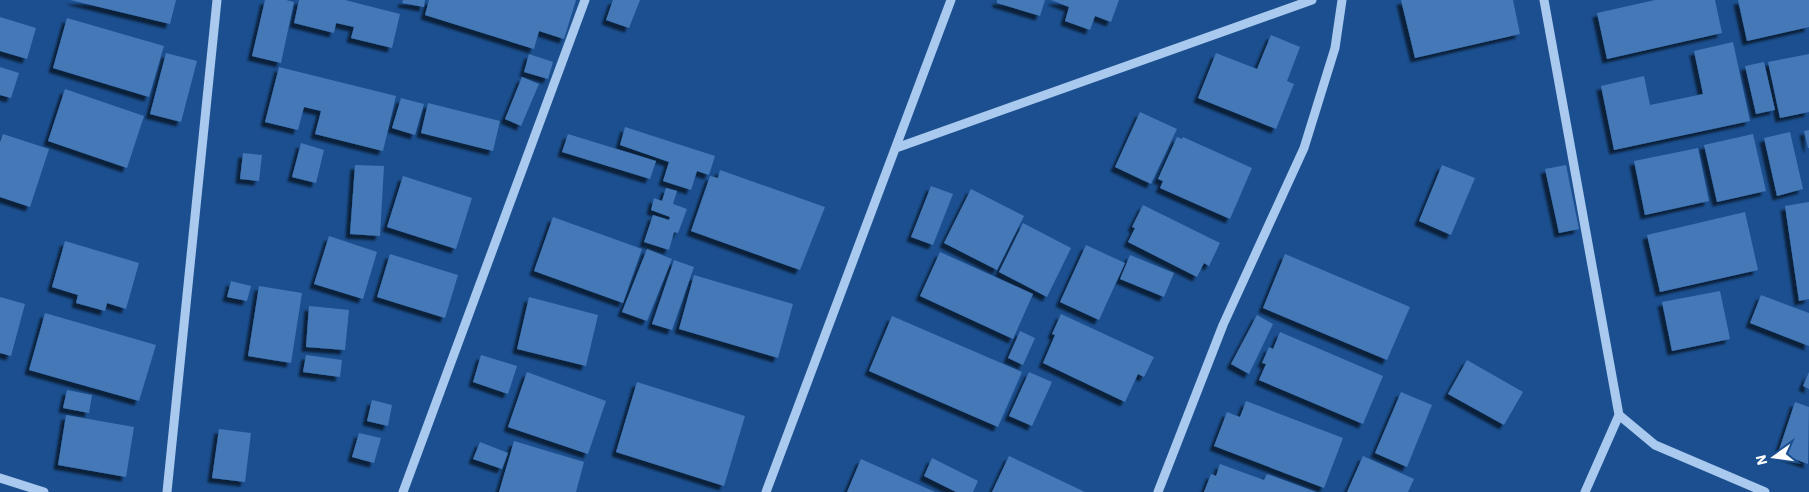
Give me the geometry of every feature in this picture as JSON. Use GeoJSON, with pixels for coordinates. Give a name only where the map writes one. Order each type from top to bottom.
{"type":"FeatureCollection","features":[{"type":"Feature","properties":{"kind":"street"},"geometry":{"type":"LineString","coordinates":[[167,492],[217,0]]}},
{"type":"Feature","properties":{"kind":"street"},"geometry":{"type":"LineString","coordinates":[[403,492],[585,0]]}},
{"type":"Feature","properties":{"kind":"street"},"geometry":{"type":"LineString","coordinates":[[766,492],[951,0]]}},
{"type":"Feature","properties":{"kind":"street"},"geometry":{"type":"LineString","coordinates":[[896,148],[1312,0]]}},
{"type":"Feature","properties":{"kind":"street"},"geometry":{"type":"LineString","coordinates":[[1158,492],[1222,325],[1304,148],[1335,48],[1342,0]]}},
{"type":"Feature","properties":{"kind":"street"},"geometry":{"type":"LineString","coordinates":[[1544,0],[1619,415],[1585,492]]}},
{"type":"Feature","properties":{"kind":"street"},"geometry":{"type":"LineString","coordinates":[[1619,415],[1655,445],[1765,492]]}},
{"type":"Feature","properties":{"kind":"street"},"geometry":{"type":"LineString","coordinates":[[0,478],[44,492]]}},
{"type":"Feature","properties":{"kind":"building"},"geometry":{"type":"Polygon","coordinates":[[[70,0],[176,0],[170,24],[70,0]]]}},
{"type":"Feature","properties":{"kind":"building"},"geometry":{"type":"Polygon","coordinates":[[[265,0],[294,2],[281,63],[252,56],[265,0]]]}},
{"type":"Feature","properties":{"kind":"building"},"geometry":{"type":"Polygon","coordinates":[[[299,0],[345,0],[400,14],[392,48],[351,38],[354,27],[336,23],[334,33],[294,23],[299,0]]]}},
{"type":"Feature","properties":{"kind":"building"},"geometry":{"type":"Polygon","coordinates":[[[403,0],[425,0],[424,7],[402,3],[403,0]]]}},
{"type":"Feature","properties":{"kind":"building"},"geometry":{"type":"Polygon","coordinates":[[[429,0],[576,0],[564,39],[539,31],[534,49],[425,15],[429,0]]]}},
{"type":"Feature","properties":{"kind":"building"},"geometry":{"type":"Polygon","coordinates":[[[613,0],[640,0],[629,28],[606,20],[613,0]]]}},
{"type":"Feature","properties":{"kind":"building"},"geometry":{"type":"Polygon","coordinates":[[[997,0],[1045,0],[1040,16],[997,3],[997,0]]]}},
{"type":"Feature","properties":{"kind":"building"},"geometry":{"type":"Polygon","coordinates":[[[1051,0],[1119,0],[1111,22],[1095,16],[1090,30],[1065,21],[1069,7],[1051,0]]]}},
{"type":"Feature","properties":{"kind":"building"},"geometry":{"type":"Polygon","coordinates":[[[1401,0],[1513,0],[1520,34],[1415,58],[1401,0]]]}},
{"type":"Feature","properties":{"kind":"building"},"geometry":{"type":"Polygon","coordinates":[[[1655,0],[1715,0],[1722,33],[1607,59],[1597,13],[1655,0]]]}},
{"type":"Feature","properties":{"kind":"building"},"geometry":{"type":"Polygon","coordinates":[[[1738,0],[1809,0],[1809,27],[1747,41],[1738,0]]]}},
{"type":"Feature","properties":{"kind":"building"},"geometry":{"type":"Polygon","coordinates":[[[0,17],[36,28],[27,59],[0,51],[0,17]]]}},
{"type":"Feature","properties":{"kind":"building"},"geometry":{"type":"Polygon","coordinates":[[[67,18],[164,46],[149,97],[53,68],[67,18]]]}},
{"type":"Feature","properties":{"kind":"building"},"geometry":{"type":"Polygon","coordinates":[[[1271,35],[1300,47],[1287,81],[1294,84],[1276,129],[1198,98],[1216,53],[1257,69],[1271,35]]]}},
{"type":"Feature","properties":{"kind":"building"},"geometry":{"type":"Polygon","coordinates":[[[1733,42],[1750,121],[1614,150],[1601,86],[1644,76],[1650,105],[1703,94],[1694,51],[1733,42]]]}},
{"type":"Feature","properties":{"kind":"building"},"geometry":{"type":"Polygon","coordinates":[[[166,53],[197,61],[181,122],[150,114],[166,53]]]}},
{"type":"Feature","properties":{"kind":"building"},"geometry":{"type":"Polygon","coordinates":[[[529,54],[553,62],[548,79],[524,72],[529,54]]]}},
{"type":"Feature","properties":{"kind":"building"},"geometry":{"type":"Polygon","coordinates":[[[1809,54],[1809,112],[1780,118],[1768,62],[1809,54]]]}},
{"type":"Feature","properties":{"kind":"building"},"geometry":{"type":"Polygon","coordinates":[[[1764,62],[1775,110],[1756,114],[1745,66],[1764,62]]]}},
{"type":"Feature","properties":{"kind":"building"},"geometry":{"type":"Polygon","coordinates":[[[0,67],[19,73],[11,98],[0,95],[0,67]]]}},
{"type":"Feature","properties":{"kind":"building"},"geometry":{"type":"Polygon","coordinates":[[[279,67],[396,96],[383,151],[315,134],[321,111],[304,107],[298,130],[265,122],[279,67]]]}},
{"type":"Feature","properties":{"kind":"building"},"geometry":{"type":"Polygon","coordinates":[[[522,77],[539,84],[521,126],[505,119],[522,77]]]}},
{"type":"Feature","properties":{"kind":"building"},"geometry":{"type":"Polygon","coordinates":[[[65,89],[144,116],[127,168],[48,141],[65,89]]]}},
{"type":"Feature","properties":{"kind":"building"},"geometry":{"type":"Polygon","coordinates":[[[401,98],[424,104],[415,135],[392,128],[401,98]]]}},
{"type":"Feature","properties":{"kind":"building"},"geometry":{"type":"Polygon","coordinates":[[[428,103],[500,121],[493,151],[421,133],[428,103]]]}},
{"type":"Feature","properties":{"kind":"building"},"geometry":{"type":"Polygon","coordinates":[[[1140,112],[1177,129],[1151,184],[1115,167],[1140,112]]]}},
{"type":"Feature","properties":{"kind":"building"},"geometry":{"type":"Polygon","coordinates":[[[625,127],[715,156],[709,175],[697,171],[691,190],[663,181],[669,162],[620,145],[625,127]]]}},
{"type":"Feature","properties":{"kind":"building"},"geometry":{"type":"Polygon","coordinates":[[[1809,130],[1809,148],[1808,148],[1804,131],[1809,130]]]}},
{"type":"Feature","properties":{"kind":"building"},"geometry":{"type":"Polygon","coordinates":[[[1790,132],[1803,189],[1777,196],[1764,138],[1790,132]]]}},
{"type":"Feature","properties":{"kind":"building"},"geometry":{"type":"Polygon","coordinates":[[[3,134],[49,149],[30,207],[0,197],[0,142],[3,134]]]}},
{"type":"Feature","properties":{"kind":"building"},"geometry":{"type":"Polygon","coordinates":[[[568,134],[656,161],[650,179],[562,152],[568,134]]]}},
{"type":"Feature","properties":{"kind":"building"},"geometry":{"type":"Polygon","coordinates":[[[1753,134],[1766,191],[1717,202],[1704,145],[1753,134]]]}},
{"type":"Feature","properties":{"kind":"building"},"geometry":{"type":"Polygon","coordinates":[[[1177,137],[1182,139],[1183,137],[1252,168],[1230,219],[1160,188],[1163,181],[1158,179],[1177,137]]]}},
{"type":"Feature","properties":{"kind":"building"},"geometry":{"type":"Polygon","coordinates":[[[301,143],[324,150],[316,183],[292,177],[301,143]]]}},
{"type":"Feature","properties":{"kind":"building"},"geometry":{"type":"Polygon","coordinates":[[[1698,148],[1709,201],[1645,215],[1634,161],[1698,148]]]}},
{"type":"Feature","properties":{"kind":"building"},"geometry":{"type":"Polygon","coordinates":[[[243,153],[262,155],[259,181],[240,179],[243,153]]]}},
{"type":"Feature","properties":{"kind":"building"},"geometry":{"type":"Polygon","coordinates":[[[355,165],[384,166],[380,236],[350,234],[355,165]]]}},
{"type":"Feature","properties":{"kind":"building"},"geometry":{"type":"Polygon","coordinates":[[[1442,165],[1475,178],[1451,235],[1419,221],[1442,165]]]}},
{"type":"Feature","properties":{"kind":"building"},"geometry":{"type":"Polygon","coordinates":[[[1566,165],[1579,229],[1559,233],[1545,169],[1566,165]]]}},
{"type":"Feature","properties":{"kind":"building"},"geometry":{"type":"Polygon","coordinates":[[[720,170],[825,207],[800,270],[691,231],[710,176],[718,178],[720,170]]]}},
{"type":"Feature","properties":{"kind":"building"},"geometry":{"type":"Polygon","coordinates":[[[403,176],[472,198],[456,249],[387,227],[403,176]]]}},
{"type":"Feature","properties":{"kind":"building"},"geometry":{"type":"Polygon","coordinates":[[[931,186],[953,194],[933,245],[911,237],[931,186]]]}},
{"type":"Feature","properties":{"kind":"building"},"geometry":{"type":"Polygon","coordinates":[[[666,188],[677,191],[673,204],[687,209],[678,233],[674,232],[669,250],[644,242],[653,215],[669,220],[670,217],[651,210],[654,198],[662,201],[666,188]]]}},
{"type":"Feature","properties":{"kind":"building"},"geometry":{"type":"Polygon","coordinates":[[[971,189],[1024,216],[997,270],[944,243],[971,189]]]}},
{"type":"Feature","properties":{"kind":"building"},"geometry":{"type":"Polygon","coordinates":[[[1809,202],[1809,299],[1799,301],[1785,206],[1809,202]]]}},
{"type":"Feature","properties":{"kind":"building"},"geometry":{"type":"Polygon","coordinates":[[[1143,205],[1220,243],[1209,266],[1204,263],[1197,277],[1128,242],[1135,228],[1132,227],[1143,205]]]}},
{"type":"Feature","properties":{"kind":"building"},"geometry":{"type":"Polygon","coordinates":[[[1745,212],[1758,270],[1660,292],[1647,235],[1745,212]]]}},
{"type":"Feature","properties":{"kind":"building"},"geometry":{"type":"Polygon","coordinates":[[[553,217],[642,249],[623,303],[534,271],[553,217]]]}},
{"type":"Feature","properties":{"kind":"building"},"geometry":{"type":"Polygon","coordinates":[[[1023,223],[1071,248],[1047,297],[999,272],[1023,223]]]}},
{"type":"Feature","properties":{"kind":"building"},"geometry":{"type":"Polygon","coordinates":[[[329,236],[377,252],[363,299],[314,284],[329,236]]]}},
{"type":"Feature","properties":{"kind":"building"},"geometry":{"type":"Polygon","coordinates":[[[65,241],[139,263],[126,309],[107,303],[105,311],[76,303],[78,295],[52,287],[65,241]]]}},
{"type":"Feature","properties":{"kind":"building"},"geometry":{"type":"Polygon","coordinates":[[[1086,245],[1125,263],[1099,320],[1060,302],[1086,245]]]}},
{"type":"Feature","properties":{"kind":"building"},"geometry":{"type":"Polygon","coordinates":[[[647,249],[672,259],[647,321],[622,312],[647,249]]]}},
{"type":"Feature","properties":{"kind":"building"},"geometry":{"type":"Polygon","coordinates":[[[940,252],[1033,294],[1013,339],[920,296],[940,252]]]}},
{"type":"Feature","properties":{"kind":"building"},"geometry":{"type":"Polygon","coordinates":[[[390,254],[458,275],[445,318],[377,297],[390,254]]]}},
{"type":"Feature","properties":{"kind":"building"},"geometry":{"type":"Polygon","coordinates":[[[1285,254],[1410,307],[1387,360],[1263,308],[1285,254]]]}},
{"type":"Feature","properties":{"kind":"building"},"geometry":{"type":"Polygon","coordinates":[[[1130,255],[1174,273],[1164,297],[1120,279],[1130,255]]]}},
{"type":"Feature","properties":{"kind":"building"},"geometry":{"type":"Polygon","coordinates":[[[674,260],[694,267],[672,330],[652,324],[674,260]]]}},
{"type":"Feature","properties":{"kind":"building"},"geometry":{"type":"Polygon","coordinates":[[[694,275],[793,304],[778,358],[679,329],[694,275]]]}},
{"type":"Feature","properties":{"kind":"building"},"geometry":{"type":"Polygon","coordinates":[[[231,281],[251,286],[247,301],[227,297],[231,281]]]}},
{"type":"Feature","properties":{"kind":"building"},"geometry":{"type":"Polygon","coordinates":[[[259,286],[302,293],[291,363],[248,356],[259,286]]]}},
{"type":"Feature","properties":{"kind":"building"},"geometry":{"type":"Polygon","coordinates":[[[1720,291],[1730,339],[1672,351],[1662,302],[1720,291]]]}},
{"type":"Feature","properties":{"kind":"building"},"geometry":{"type":"Polygon","coordinates":[[[1761,295],[1809,313],[1809,346],[1750,323],[1761,295]]]}},
{"type":"Feature","properties":{"kind":"building"},"geometry":{"type":"Polygon","coordinates":[[[0,297],[25,304],[11,356],[0,353],[0,297]]]}},
{"type":"Feature","properties":{"kind":"building"},"geometry":{"type":"Polygon","coordinates":[[[529,297],[598,315],[586,366],[517,349],[529,297]]]}},
{"type":"Feature","properties":{"kind":"building"},"geometry":{"type":"Polygon","coordinates":[[[309,306],[349,310],[345,350],[306,347],[309,306]]]}},
{"type":"Feature","properties":{"kind":"building"},"geometry":{"type":"Polygon","coordinates":[[[45,313],[156,345],[139,401],[29,370],[45,313]]]}},
{"type":"Feature","properties":{"kind":"building"},"geometry":{"type":"Polygon","coordinates":[[[1061,314],[1154,357],[1144,377],[1138,374],[1125,402],[1043,363],[1055,335],[1052,334],[1061,314]]]}},
{"type":"Feature","properties":{"kind":"building"},"geometry":{"type":"Polygon","coordinates":[[[1257,315],[1273,324],[1249,374],[1231,364],[1257,315]]]}},
{"type":"Feature","properties":{"kind":"building"},"geometry":{"type":"Polygon","coordinates":[[[892,316],[1022,372],[998,427],[869,371],[892,316]]]}},
{"type":"Feature","properties":{"kind":"building"},"geometry":{"type":"Polygon","coordinates":[[[1020,331],[1035,338],[1023,365],[1008,358],[1020,331]]]}},
{"type":"Feature","properties":{"kind":"building"},"geometry":{"type":"Polygon","coordinates":[[[1280,332],[1383,376],[1363,424],[1259,380],[1266,364],[1262,363],[1269,347],[1273,349],[1280,332]]]}},
{"type":"Feature","properties":{"kind":"building"},"geometry":{"type":"Polygon","coordinates":[[[306,355],[342,360],[340,377],[303,372],[306,355]]]}},
{"type":"Feature","properties":{"kind":"building"},"geometry":{"type":"Polygon","coordinates":[[[481,355],[517,366],[508,394],[473,382],[481,355]]]}},
{"type":"Feature","properties":{"kind":"building"},"geometry":{"type":"Polygon","coordinates":[[[1467,360],[1523,392],[1504,425],[1448,394],[1467,360]]]}},
{"type":"Feature","properties":{"kind":"building"},"geometry":{"type":"Polygon","coordinates":[[[527,372],[606,401],[588,454],[508,427],[527,372]]]}},
{"type":"Feature","properties":{"kind":"building"},"geometry":{"type":"Polygon","coordinates":[[[1029,372],[1052,382],[1032,426],[1009,416],[1029,372]]]}},
{"type":"Feature","properties":{"kind":"building"},"geometry":{"type":"Polygon","coordinates":[[[1809,372],[1809,389],[1803,386],[1809,372]]]}},
{"type":"Feature","properties":{"kind":"building"},"geometry":{"type":"Polygon","coordinates":[[[637,382],[745,416],[724,486],[616,452],[637,382]]]}},
{"type":"Feature","properties":{"kind":"building"},"geometry":{"type":"Polygon","coordinates":[[[67,390],[92,395],[89,413],[63,408],[67,390]]]}},
{"type":"Feature","properties":{"kind":"building"},"geometry":{"type":"Polygon","coordinates":[[[1401,392],[1432,405],[1407,467],[1375,453],[1401,392]]]}},
{"type":"Feature","properties":{"kind":"building"},"geometry":{"type":"Polygon","coordinates":[[[372,400],[392,405],[388,426],[367,421],[372,400]]]}},
{"type":"Feature","properties":{"kind":"building"},"geometry":{"type":"Polygon","coordinates":[[[1246,401],[1343,438],[1324,488],[1214,446],[1227,412],[1240,417],[1246,401]]]}},
{"type":"Feature","properties":{"kind":"building"},"geometry":{"type":"Polygon","coordinates":[[[1795,402],[1809,407],[1808,464],[1778,453],[1795,402]]]}},
{"type":"Feature","properties":{"kind":"building"},"geometry":{"type":"Polygon","coordinates":[[[66,415],[134,427],[126,477],[58,465],[66,415]]]}},
{"type":"Feature","properties":{"kind":"building"},"geometry":{"type":"Polygon","coordinates":[[[219,429],[251,433],[245,482],[212,478],[219,429]]]}},
{"type":"Feature","properties":{"kind":"building"},"geometry":{"type":"Polygon","coordinates":[[[359,433],[381,438],[374,463],[352,457],[359,433]]]}},
{"type":"Feature","properties":{"kind":"building"},"geometry":{"type":"Polygon","coordinates":[[[514,441],[584,462],[576,492],[499,492],[514,441]]]}},
{"type":"Feature","properties":{"kind":"building"},"geometry":{"type":"Polygon","coordinates":[[[480,442],[508,453],[502,469],[473,459],[480,442]]]}},
{"type":"Feature","properties":{"kind":"building"},"geometry":{"type":"Polygon","coordinates":[[[1009,456],[1085,492],[992,492],[1009,456]]]}},
{"type":"Feature","properties":{"kind":"building"},"geometry":{"type":"Polygon","coordinates":[[[1363,456],[1414,479],[1408,492],[1347,492],[1363,456]]]}},
{"type":"Feature","properties":{"kind":"building"},"geometry":{"type":"Polygon","coordinates":[[[932,458],[978,481],[973,492],[956,492],[924,476],[932,458]]]}},
{"type":"Feature","properties":{"kind":"building"},"geometry":{"type":"Polygon","coordinates":[[[861,459],[935,492],[847,492],[861,459]]]}},
{"type":"Feature","properties":{"kind":"building"},"geometry":{"type":"Polygon","coordinates":[[[1220,464],[1264,480],[1267,474],[1316,492],[1204,492],[1211,474],[1216,476],[1220,464]]]}}]}
